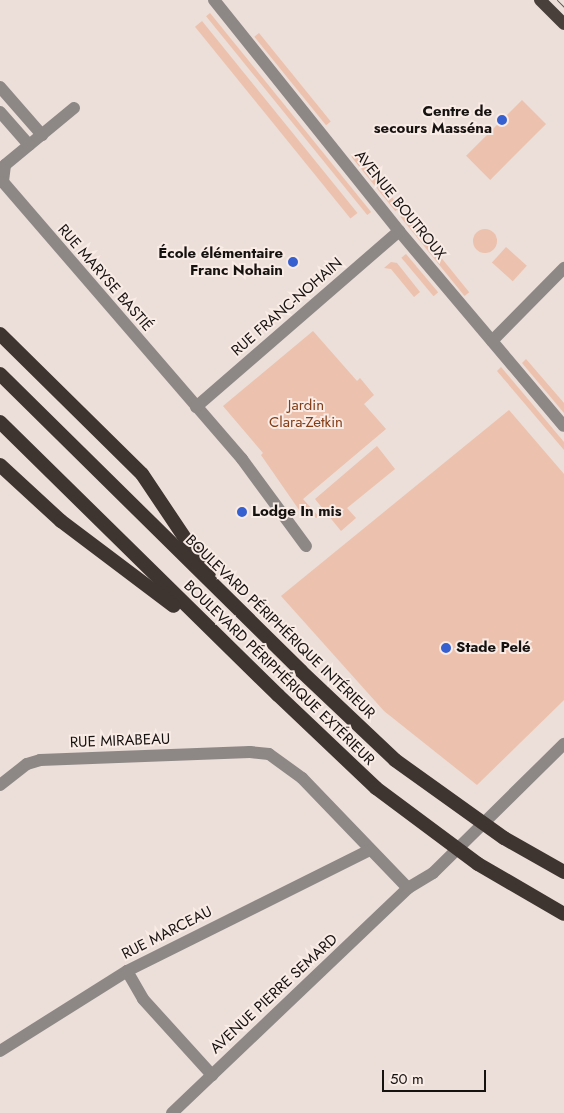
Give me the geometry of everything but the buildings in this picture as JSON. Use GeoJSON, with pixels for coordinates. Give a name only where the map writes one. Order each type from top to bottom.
{"type":"FeatureCollection","features":[{"type":"Feature","properties":{"kind":"highway"},"geometry":{"type":"LineString","coordinates":[[0,334],[142,474],[226,600]]}},
{"type":"Feature","properties":{"kind":"highway","name":"BOULEVARD PÉRIPHÉRIQUE INTÉRIEUR"},"geometry":{"type":"LineString","coordinates":[[0,374],[226,600],[395,760],[504,838],[564,872]]}},
{"type":"Feature","properties":{"kind":"highway","name":"BOULEVARD PÉRIPHÉRIQUE EXTÉRIEUR"},"geometry":{"type":"LineString","coordinates":[[0,422],[215,636],[376,788],[478,864],[564,914]]}},
{"type":"Feature","properties":{"kind":"highway"},"geometry":{"type":"LineString","coordinates":[[0,465],[61,521],[215,636]]}},
{"type":"Feature","properties":{"kind":"main road"},"geometry":{"type":"LineString","coordinates":[[540,0],[564,24]]}},
{"type":"Feature","properties":{"kind":"street","name":"AVENUE BOUTROUX"},"geometry":{"type":"LineString","coordinates":[[214,0],[399,231],[564,426]]}},
{"type":"Feature","properties":{"kind":"street"},"geometry":{"type":"LineString","coordinates":[[0,87],[42,134]]}},
{"type":"Feature","properties":{"kind":"street"},"geometry":{"type":"LineString","coordinates":[[0,112],[29,145],[74,108]]}},
{"type":"Feature","properties":{"kind":"street","name":"RUE MARYSE BASTIÉ"},"geometry":{"type":"LineString","coordinates":[[29,145],[5,165],[3,182],[242,458],[306,546]]}},
{"type":"Feature","properties":{"kind":"street","name":"RUE FRANC-NOHAIN"},"geometry":{"type":"LineString","coordinates":[[196,407],[399,231]]}},
{"type":"Feature","properties":{"kind":"street"},"geometry":{"type":"LineString","coordinates":[[492,341],[564,268]]}},
{"type":"Feature","properties":{"kind":"street","name":"AVENUE PIERRE SEMARD"},"geometry":{"type":"LineString","coordinates":[[172,1113],[408,888],[433,873],[564,744]]}},
{"type":"Feature","properties":{"kind":"street","name":"RUE MIRABEAU"},"geometry":{"type":"LineString","coordinates":[[0,785],[37,760],[250,752],[269,754],[287,765],[408,888]]}},
{"type":"Feature","properties":{"kind":"street","name":"RUE MARCEAU"},"geometry":{"type":"LineString","coordinates":[[0,1051],[127,971],[370,850]]}},
{"type":"Feature","properties":{"kind":"street"},"geometry":{"type":"LineString","coordinates":[[127,971],[143,1000],[212,1075]]}},
{"type":"Feature","properties":{"kind":"green space"},"geometry":{"type":"Polygon","coordinates":[[[210,13],[371,212],[367,215],[206,16],[210,13]]]}},
{"type":"Feature","properties":{"kind":"green space"},"geometry":{"type":"Polygon","coordinates":[[[202,21],[357,213],[350,219],[195,27],[202,21]]]}},
{"type":"Feature","properties":{"kind":"green space"},"geometry":{"type":"Polygon","coordinates":[[[259,33],[331,122],[326,125],[254,37],[259,33]]]}},
{"type":"Feature","properties":{"kind":"green space"},"geometry":{"type":"Polygon","coordinates":[[[522,100],[546,124],[490,180],[466,156],[522,100]]]}},
{"type":"Feature","properties":{"kind":"green space"},"geometry":{"type":"Polygon","coordinates":[[[356,153],[400,207],[395,211],[351,157],[356,153]]]}},
{"type":"Feature","properties":{"kind":"green space"},"geometry":{"type":"Polygon","coordinates":[[[405,213],[469,292],[465,296],[400,217],[405,213]]]}},
{"type":"Feature","properties":{"kind":"green space"},"geometry":{"type":"Polygon","coordinates":[[[485,229],[494,232],[497,241],[494,250],[485,253],[476,250],[473,241],[476,232],[485,229]]]}},
{"type":"Feature","properties":{"kind":"green space"},"geometry":{"type":"Polygon","coordinates":[[[506,247],[527,266],[513,281],[492,263],[506,247]]]}},
{"type":"Feature","properties":{"kind":"green space"},"geometry":{"type":"Polygon","coordinates":[[[406,254],[438,292],[434,296],[401,258],[406,254]]]}},
{"type":"Feature","properties":{"kind":"green space"},"geometry":{"type":"Polygon","coordinates":[[[391,262],[397,263],[420,292],[414,297],[391,269],[384,268],[391,262]]]}},
{"type":"Feature","properties":{"kind":"green space","name":"Jardin Clara-Zetkin"},"geometry":{"type":"Polygon","coordinates":[[[313,331],[357,381],[360,378],[374,395],[364,404],[386,429],[303,499],[320,518],[304,517],[261,455],[263,453],[223,406],[313,331]]]}},
{"type":"Feature","properties":{"kind":"green space"},"geometry":{"type":"Polygon","coordinates":[[[526,359],[564,403],[564,413],[522,363],[526,359]]]}},
{"type":"Feature","properties":{"kind":"green space"},"geometry":{"type":"Polygon","coordinates":[[[501,367],[564,442],[564,450],[497,371],[501,367]]]}},
{"type":"Feature","properties":{"kind":"green space","name":"Stade Pelé"},"geometry":{"type":"Polygon","coordinates":[[[509,410],[564,474],[564,700],[477,785],[384,711],[281,596],[509,410]]]}},
{"type":"Feature","properties":{"kind":"green space"},"geometry":{"type":"Polygon","coordinates":[[[377,446],[395,469],[347,508],[356,518],[341,531],[315,499],[377,446]]]}},
{"type":"Feature","properties":{"kind":"tram line"},"geometry":{"type":"LineString","coordinates":[[557,0],[564,7]]}},
{"type":"Feature","properties":{"kind":"place","name":"Centre de secours Masséna"},"geometry":{"type":"Point","coordinates":[502,120]}},
{"type":"Feature","properties":{"kind":"place","name":"École élémentaire Franc Nohain"},"geometry":{"type":"Point","coordinates":[293,262]}},
{"type":"Feature","properties":{"kind":"place","name":"Lodge In mis"},"geometry":{"type":"Point","coordinates":[242,512]}},
{"type":"Feature","properties":{"kind":"place","name":"Stade Pelé"},"geometry":{"type":"Point","coordinates":[446,648]}}]}
